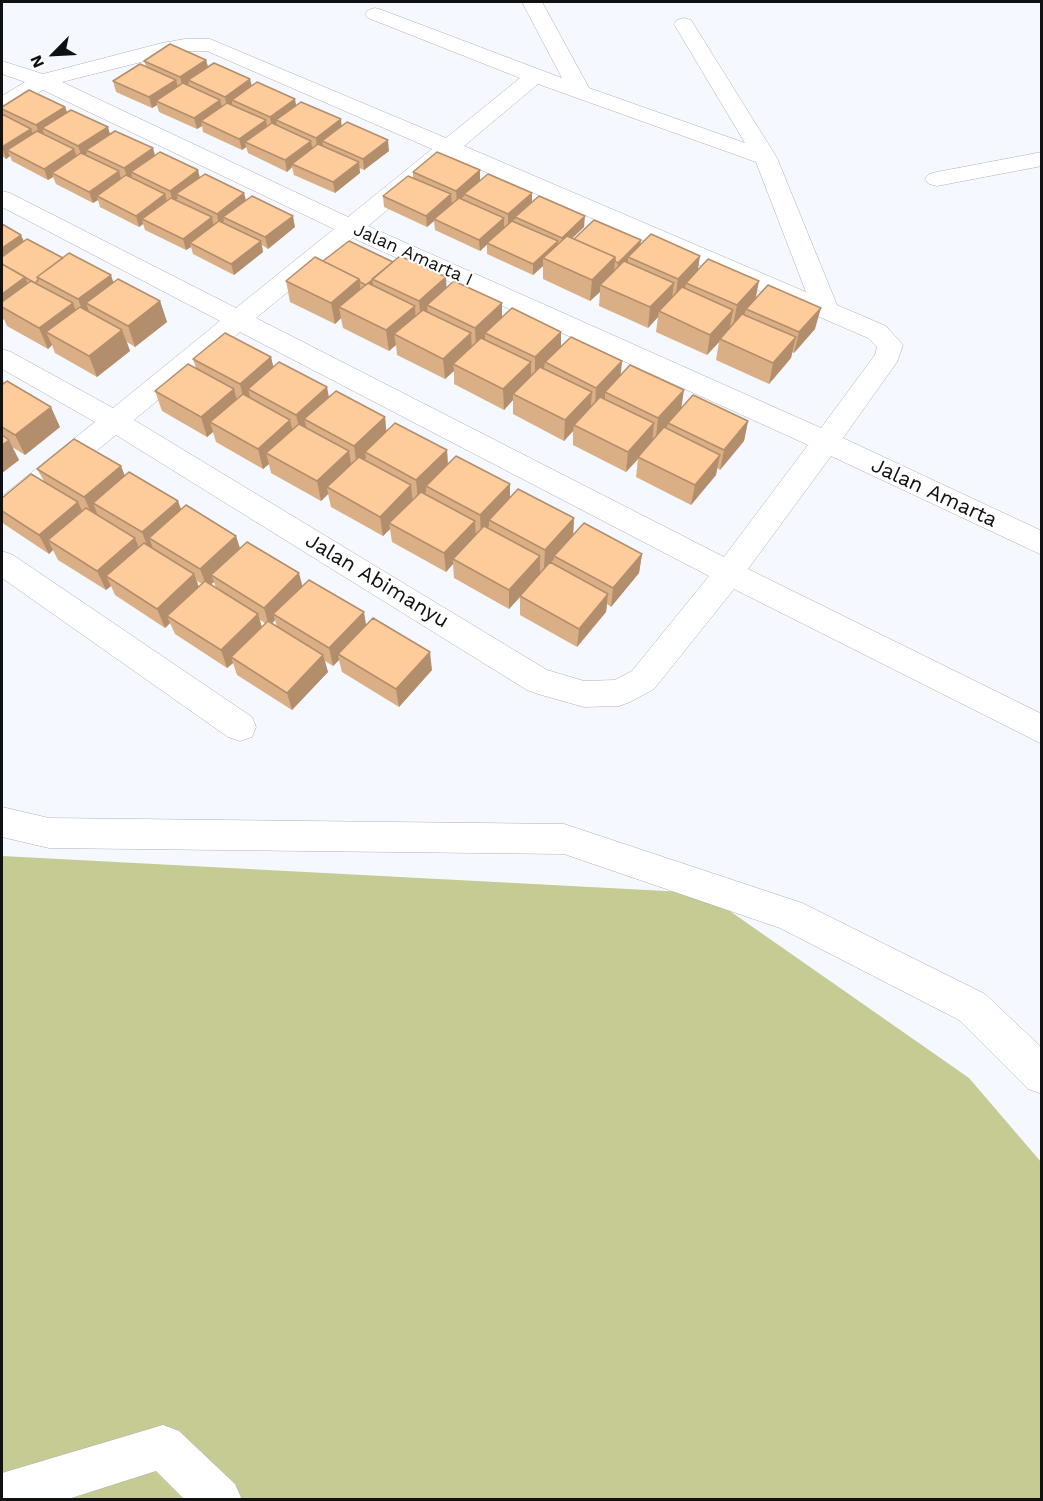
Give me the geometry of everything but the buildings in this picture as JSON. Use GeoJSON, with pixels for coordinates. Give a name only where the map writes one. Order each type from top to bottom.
{"type":"FeatureCollection","features":[{"type":"Feature","properties":{"kind":"street"},"geometry":{"type":"LineString","coordinates":[[532,2],[579,90]]}},
{"type":"Feature","properties":{"kind":"street"},"geometry":{"type":"LineString","coordinates":[[375,14],[535,76],[766,158]]}},
{"type":"Feature","properties":{"kind":"street"},"geometry":{"type":"LineString","coordinates":[[684,24],[766,158],[826,310]]}},
{"type":"Feature","properties":{"kind":"street"},"geometry":{"type":"LineString","coordinates":[[2,105],[42,81],[162,49],[185,45],[210,45],[826,310]]}},
{"type":"Feature","properties":{"kind":"street","name":"Jalan Amarta I"},"geometry":{"type":"LineString","coordinates":[[2,67],[42,81],[350,227],[826,442]]}},
{"type":"Feature","properties":{"kind":"street"},"geometry":{"type":"LineString","coordinates":[[2,511],[535,76]]}},
{"type":"Feature","properties":{"kind":"street"},"geometry":{"type":"LineString","coordinates":[[937,179],[1041,159]]}},
{"type":"Feature","properties":{"kind":"street"},"geometry":{"type":"LineString","coordinates":[[2,198],[729,573],[1041,730]]}},
{"type":"Feature","properties":{"kind":"street","name":"Jalan Abimanyu"},"geometry":{"type":"LineString","coordinates":[[2,358],[115,421],[538,681],[584,694],[619,693],[643,680],[729,573],[888,356],[890,345],[877,332],[826,310]]}},
{"type":"Feature","properties":{"kind":"street","name":"Jalan Amarta"},"geometry":{"type":"LineString","coordinates":[[826,442],[1041,544]]}},
{"type":"Feature","properties":{"kind":"street"},"geometry":{"type":"LineString","coordinates":[[2,563],[240,727]]}},
{"type":"Feature","properties":{"kind":"street"},"geometry":{"type":"LineString","coordinates":[[2,822],[49,833],[564,839],[789,915],[972,1007],[1041,1075]]}},
{"type":"Feature","properties":{"kind":"street"},"geometry":{"type":"LineString","coordinates":[[2,1496],[163,1447],[219,1500]]}},
{"type":"Feature","properties":{"kind":"green space"},"geometry":{"type":"Polygon","coordinates":[[[2,856],[704,893],[969,1078],[1041,1162],[1041,1499],[2,1499],[2,856]]]}}]}
